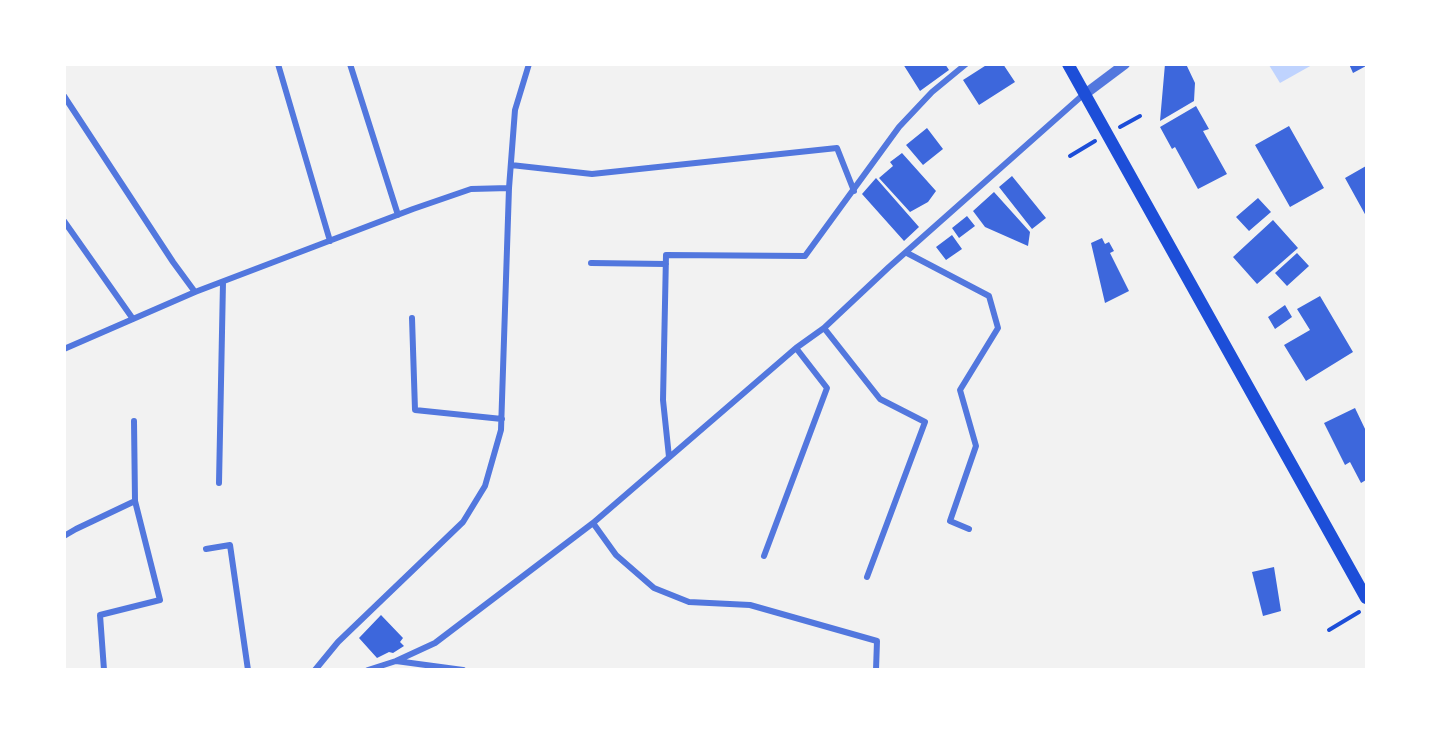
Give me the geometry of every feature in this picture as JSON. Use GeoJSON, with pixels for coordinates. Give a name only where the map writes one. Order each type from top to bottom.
{"type":"FeatureCollection","features":[{"type":"Feature","properties":{"kind":"main road"},"geometry":{"type":"LineString","coordinates":[[1068,64],[1366,598]]}},
{"type":"Feature","properties":{"kind":"street"},"geometry":{"type":"LineString","coordinates":[[278,64],[330,241]]}},
{"type":"Feature","properties":{"kind":"street"},"geometry":{"type":"LineString","coordinates":[[350,64],[398,215]]}},
{"type":"Feature","properties":{"kind":"street"},"geometry":{"type":"LineString","coordinates":[[315,669],[338,642],[463,522],[485,486],[501,430],[509,188],[515,110],[529,64]]}},
{"type":"Feature","properties":{"kind":"street"},"geometry":{"type":"LineString","coordinates":[[669,457],[663,400],[666,255],[805,256],[899,128],[932,92],[966,64]]}},
{"type":"Feature","properties":{"kind":"street"},"geometry":{"type":"LineString","coordinates":[[368,669],[396,661],[435,643],[593,523],[796,348],[824,328],[1085,94],[1125,64]]}},
{"type":"Feature","properties":{"kind":"street"},"geometry":{"type":"LineString","coordinates":[[64,96],[195,292]]}},
{"type":"Feature","properties":{"kind":"street"},"geometry":{"type":"LineString","coordinates":[[511,165],[592,174],[837,148],[854,191]]}},
{"type":"Feature","properties":{"kind":"street"},"geometry":{"type":"LineString","coordinates":[[64,349],[195,292],[398,215],[471,189],[509,188]]}},
{"type":"Feature","properties":{"kind":"street"},"geometry":{"type":"LineString","coordinates":[[64,221],[133,319]]}},
{"type":"Feature","properties":{"kind":"street"},"geometry":{"type":"LineString","coordinates":[[907,253],[989,296],[998,328],[960,390],[976,446],[950,521],[969,530]]}},
{"type":"Feature","properties":{"kind":"street"},"geometry":{"type":"LineString","coordinates":[[591,263],[666,264]]}},
{"type":"Feature","properties":{"kind":"street"},"geometry":{"type":"LineString","coordinates":[[219,483],[223,282]]}},
{"type":"Feature","properties":{"kind":"street"},"geometry":{"type":"LineString","coordinates":[[412,318],[415,410],[502,419]]}},
{"type":"Feature","properties":{"kind":"street"},"geometry":{"type":"LineString","coordinates":[[824,328],[880,399],[925,422],[867,577]]}},
{"type":"Feature","properties":{"kind":"street"},"geometry":{"type":"LineString","coordinates":[[764,556],[827,388],[796,348]]}},
{"type":"Feature","properties":{"kind":"street"},"geometry":{"type":"LineString","coordinates":[[104,669],[100,615],[160,600],[135,501],[134,421]]}},
{"type":"Feature","properties":{"kind":"street"},"geometry":{"type":"LineString","coordinates":[[64,536],[135,501]]}},
{"type":"Feature","properties":{"kind":"street"},"geometry":{"type":"LineString","coordinates":[[593,523],[616,555],[654,588],[689,602],[750,605],[877,641],[876,669]]}},
{"type":"Feature","properties":{"kind":"street"},"geometry":{"type":"LineString","coordinates":[[206,549],[230,545],[249,669]]}},
{"type":"Feature","properties":{"kind":"street"},"geometry":{"type":"LineString","coordinates":[[396,661],[463,669]]}},
{"type":"Feature","properties":{"kind":"path"},"geometry":{"type":"LineString","coordinates":[[1329,630],[1366,607]]}},
{"type":"Feature","properties":{"kind":"water"},"geometry":{"type":"Polygon","coordinates":[[[1269,65],[1312,65],[1280,83],[1269,65]]]}},
{"type":"Feature","properties":{"kind":"building"},"geometry":{"type":"Polygon","coordinates":[[[903,64],[945,64],[949,70],[920,91],[903,64]]]}},
{"type":"Feature","properties":{"kind":"building"},"geometry":{"type":"Polygon","coordinates":[[[988,64],[1003,64],[1015,82],[979,105],[963,80],[988,64]]]}},
{"type":"Feature","properties":{"kind":"building"},"geometry":{"type":"Polygon","coordinates":[[[1165,64],[1186,64],[1195,83],[1194,101],[1160,121],[1165,64]]]}},
{"type":"Feature","properties":{"kind":"building"},"geometry":{"type":"Polygon","coordinates":[[[1349,64],[1366,64],[1366,66],[1353,73],[1349,64]]]}},
{"type":"Feature","properties":{"kind":"building"},"geometry":{"type":"Polygon","coordinates":[[[1196,106],[1209,129],[1203,131],[1227,174],[1198,189],[1175,147],[1172,149],[1160,127],[1196,106]]]}},
{"type":"Feature","properties":{"kind":"building"},"geometry":{"type":"Polygon","coordinates":[[[1289,126],[1324,188],[1290,207],[1255,145],[1289,126]]]}},
{"type":"Feature","properties":{"kind":"building"},"geometry":{"type":"Polygon","coordinates":[[[927,128],[943,149],[923,165],[906,145],[927,128]]]}},
{"type":"Feature","properties":{"kind":"building"},"geometry":{"type":"Polygon","coordinates":[[[902,153],[936,191],[928,202],[910,212],[879,178],[893,166],[890,162],[902,153]]]}},
{"type":"Feature","properties":{"kind":"building"},"geometry":{"type":"Polygon","coordinates":[[[1366,166],[1366,216],[1345,178],[1366,166]]]}},
{"type":"Feature","properties":{"kind":"building"},"geometry":{"type":"Polygon","coordinates":[[[1012,176],[1046,218],[1032,229],[999,187],[1012,176]]]}},
{"type":"Feature","properties":{"kind":"building"},"geometry":{"type":"Polygon","coordinates":[[[876,178],[919,227],[904,241],[862,194],[876,178]]]}},
{"type":"Feature","properties":{"kind":"building"},"geometry":{"type":"Polygon","coordinates":[[[994,192],[1030,232],[1028,246],[985,227],[973,211],[994,192]]]}},
{"type":"Feature","properties":{"kind":"building"},"geometry":{"type":"Polygon","coordinates":[[[1258,198],[1271,212],[1249,231],[1236,217],[1258,198]]]}},
{"type":"Feature","properties":{"kind":"building"},"geometry":{"type":"Polygon","coordinates":[[[967,216],[975,226],[959,238],[952,228],[967,216]]]}},
{"type":"Feature","properties":{"kind":"building"},"geometry":{"type":"Polygon","coordinates":[[[1273,220],[1298,248],[1257,284],[1233,257],[1273,220]]]}},
{"type":"Feature","properties":{"kind":"building"},"geometry":{"type":"Polygon","coordinates":[[[952,235],[962,249],[946,260],[936,247],[952,235]]]}},
{"type":"Feature","properties":{"kind":"building"},"geometry":{"type":"Polygon","coordinates":[[[1102,238],[1105,244],[1109,242],[1114,251],[1110,253],[1129,291],[1105,303],[1091,243],[1102,238]]]}},
{"type":"Feature","properties":{"kind":"building"},"geometry":{"type":"Polygon","coordinates":[[[1297,253],[1309,266],[1287,286],[1275,273],[1297,253]]]}},
{"type":"Feature","properties":{"kind":"building"},"geometry":{"type":"Polygon","coordinates":[[[1320,296],[1353,352],[1306,381],[1284,345],[1310,330],[1297,309],[1320,296]]]}},
{"type":"Feature","properties":{"kind":"building"},"geometry":{"type":"Polygon","coordinates":[[[1285,305],[1292,317],[1275,329],[1268,317],[1285,305]]]}},
{"type":"Feature","properties":{"kind":"building"},"geometry":{"type":"Polygon","coordinates":[[[1355,408],[1366,431],[1366,480],[1361,483],[1350,462],[1345,465],[1324,423],[1355,408]]]}},
{"type":"Feature","properties":{"kind":"building"},"geometry":{"type":"Polygon","coordinates":[[[1274,567],[1281,611],[1263,616],[1252,572],[1274,567]]]}},
{"type":"Feature","properties":{"kind":"building"},"geometry":{"type":"Polygon","coordinates":[[[381,615],[403,638],[400,642],[404,646],[393,653],[389,652],[377,658],[359,638],[381,615]]]}}]}
